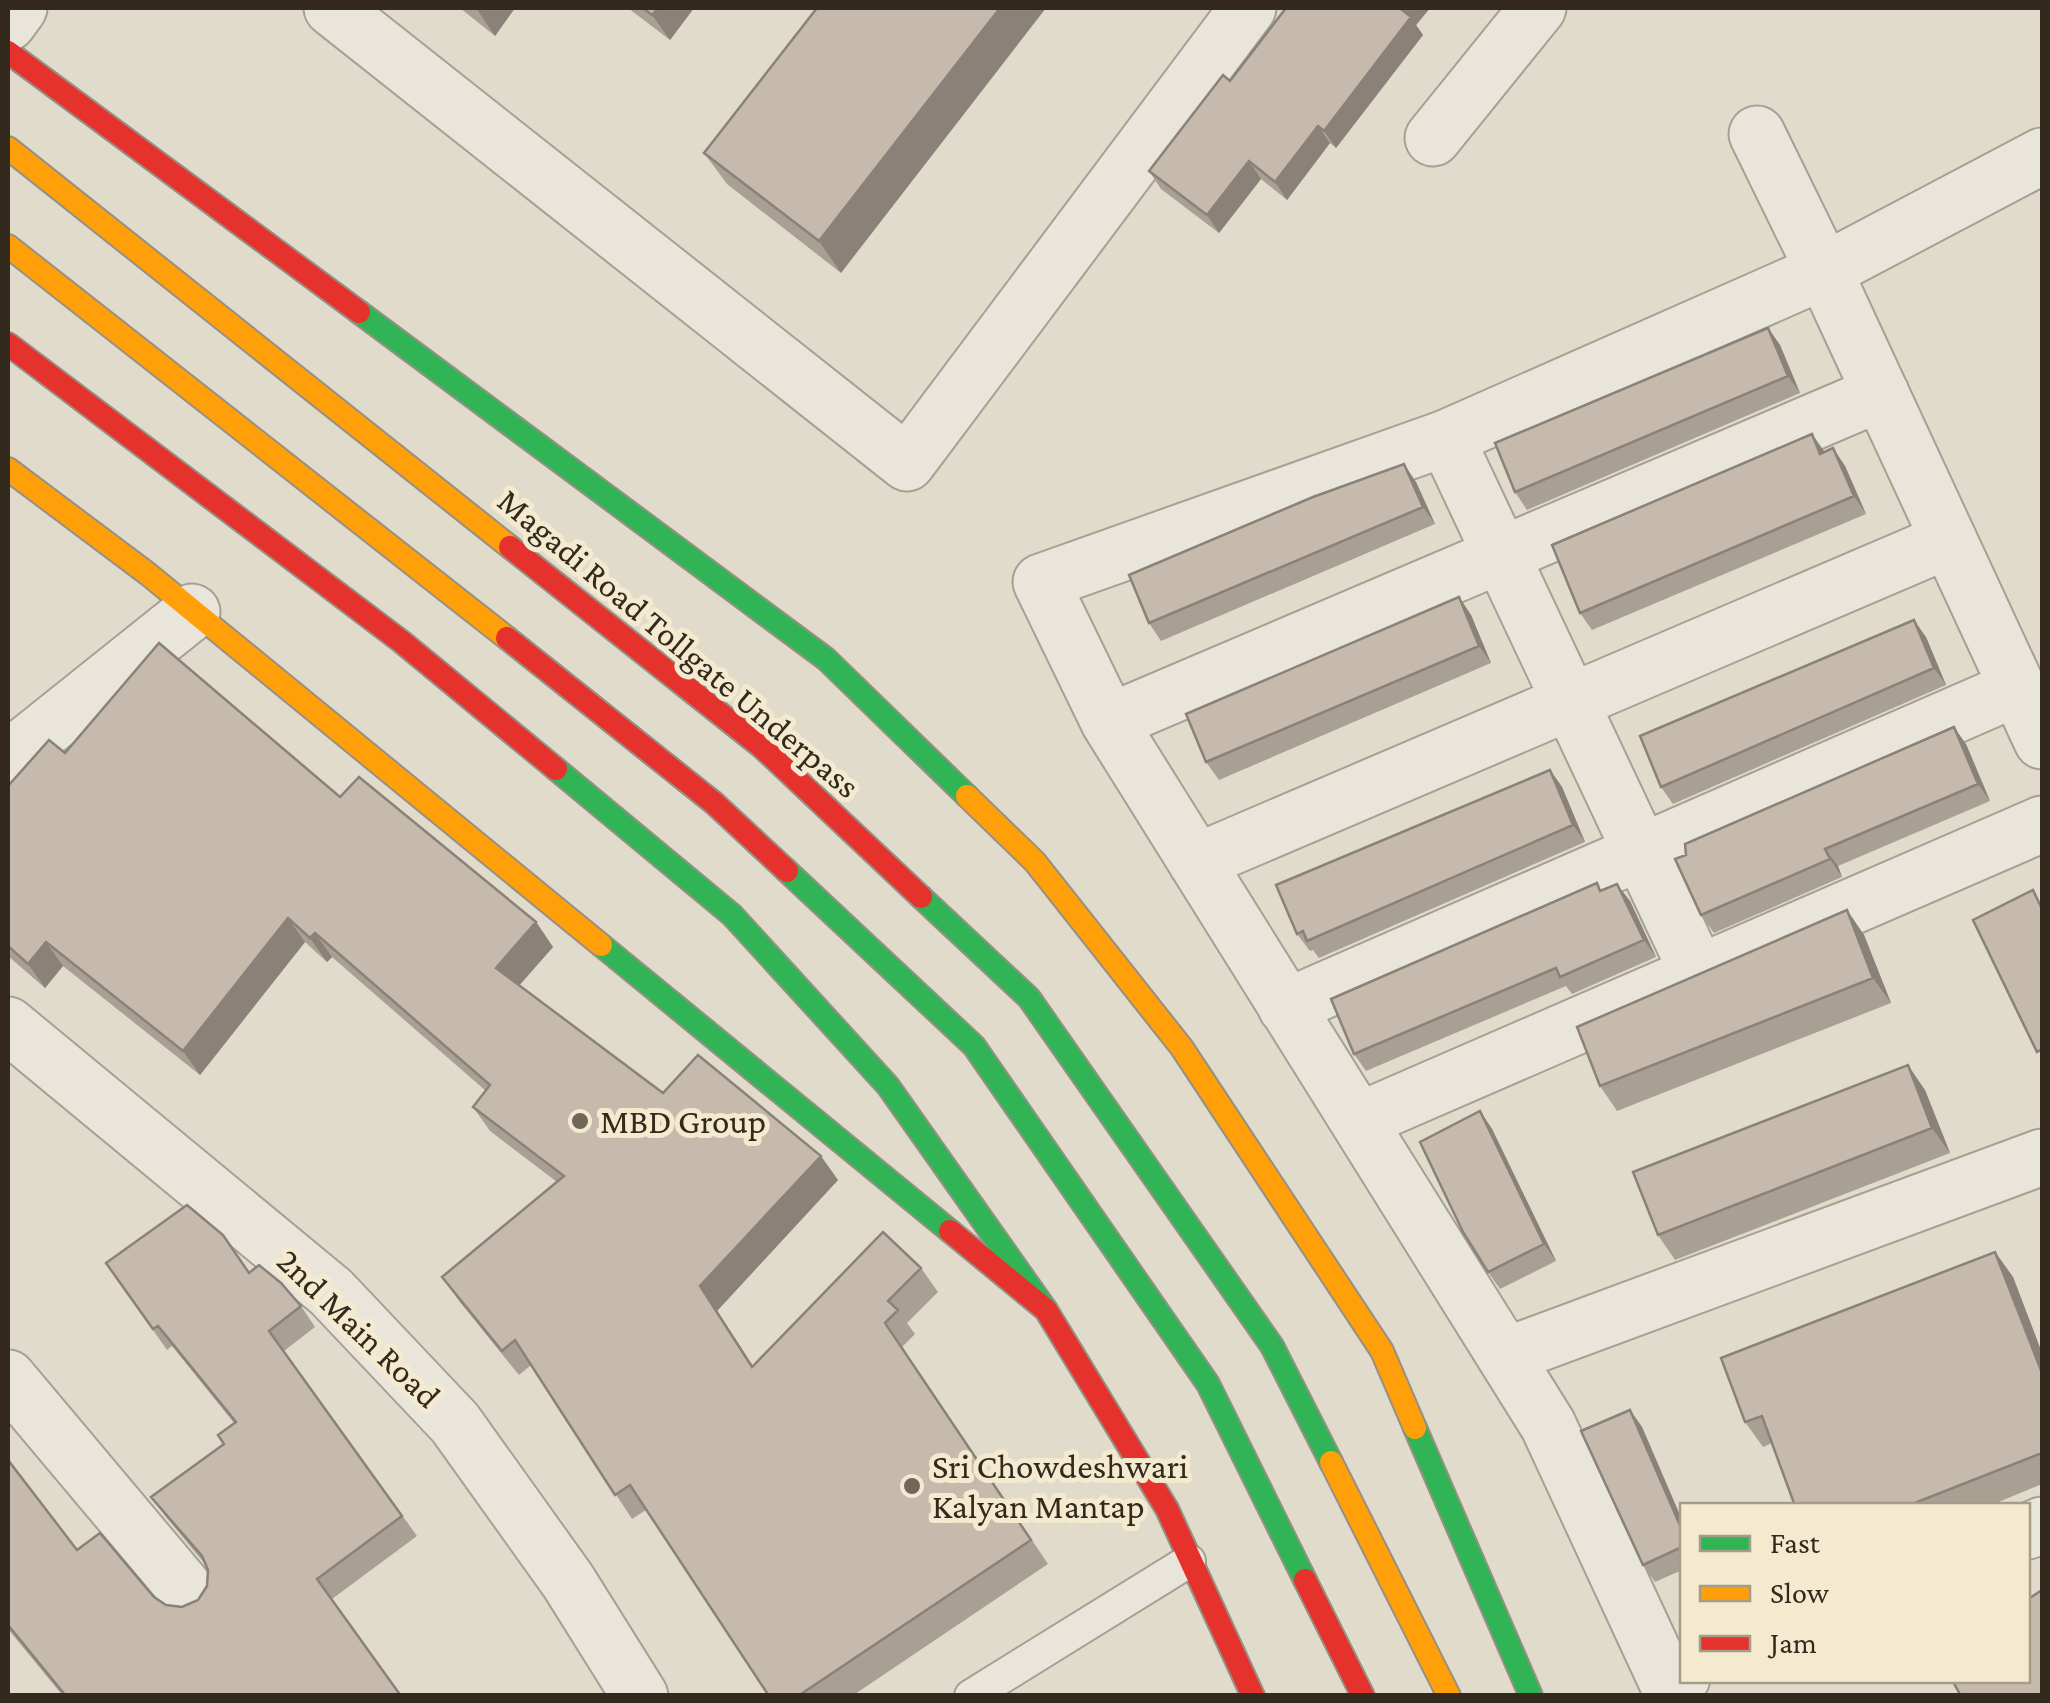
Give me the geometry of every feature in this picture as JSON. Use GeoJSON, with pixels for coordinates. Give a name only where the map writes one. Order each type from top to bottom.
{"type":"FeatureCollection","features":[{"type":"Feature","properties":{"kind":"main road"},"geometry":{"type":"LineString","coordinates":[[8,52],[826,659],[1036,862],[1182,1048],[1382,1351],[1532,1696]]}},
{"type":"Feature","properties":{"kind":"main road","name":"Magadi Road Tollgate Underpass"},"geometry":{"type":"LineString","coordinates":[[8,148],[762,747],[1029,998],[1272,1346],[1448,1696]]}},
{"type":"Feature","properties":{"kind":"main road"},"geometry":{"type":"LineString","coordinates":[[8,246],[714,804],[974,1046],[1208,1384],[1363,1696]]}},
{"type":"Feature","properties":{"kind":"main road"},"geometry":{"type":"LineString","coordinates":[[8,344],[402,642],[732,915],[888,1086],[1046,1310],[1166,1509],[1252,1696]]}},
{"type":"Feature","properties":{"kind":"main road"},"geometry":{"type":"LineString","coordinates":[[8,469],[148,574],[1046,1310]]}},
{"type":"Feature","properties":{"kind":"street"},"geometry":{"type":"LineString","coordinates":[[8,23],[19,8]]}},
{"type":"Feature","properties":{"kind":"street"},"geometry":{"type":"LineString","coordinates":[[332,8],[908,463],[1248,8]]}},
{"type":"Feature","properties":{"kind":"street"},"geometry":{"type":"LineString","coordinates":[[1434,138],[1538,8]]}},
{"type":"Feature","properties":{"kind":"street"},"geometry":{"type":"LineString","coordinates":[[1757,134],[2042,742]]}},
{"type":"Feature","properties":{"kind":"street"},"geometry":{"type":"LineString","coordinates":[[1680,1679],[1668,1684],[1548,1425],[1109,722],[1041,582],[1446,438],[1824,271],[2042,156]]}},
{"type":"Feature","properties":{"kind":"street"},"geometry":{"type":"LineString","coordinates":[[1109,722],[1881,393]]}},
{"type":"Feature","properties":{"kind":"street"},"geometry":{"type":"LineString","coordinates":[[1446,438],[1698,974]]}},
{"type":"Feature","properties":{"kind":"street"},"geometry":{"type":"LineString","coordinates":[[1196,862],[1949,540]]}},
{"type":"Feature","properties":{"kind":"street"},"geometry":{"type":"LineString","coordinates":[[8,760],[192,612]]}},
{"type":"Feature","properties":{"kind":"street"},"geometry":{"type":"LineString","coordinates":[[1286,1007],[2017,688]]}},
{"type":"Feature","properties":{"kind":"street"},"geometry":{"type":"LineString","coordinates":[[1358,1121],[2042,824]]}},
{"type":"Feature","properties":{"kind":"street","name":"2nd Main Road"},"geometry":{"type":"LineString","coordinates":[[8,1025],[331,1292],[456,1423],[568,1581],[640,1696]]}},
{"type":"Feature","properties":{"kind":"street"},"geometry":{"type":"LineString","coordinates":[[1505,1356],[2042,1158]]}},
{"type":"Feature","properties":{"kind":"street"},"geometry":{"type":"LineString","coordinates":[[8,1378],[192,1596]]}},
{"type":"Feature","properties":{"kind":"lane"},"geometry":{"type":"LineString","coordinates":[[971,1696],[1190,1561]]}},
{"type":"Feature","properties":{"kind":"building"},"geometry":{"type":"Polygon","coordinates":[[[817,8],[1000,8],[819,241],[704,153],[817,8]]]}},
{"type":"Feature","properties":{"kind":"building"},"geometry":{"type":"Polygon","coordinates":[[[1286,8],[1404,8],[1411,17],[1324,131],[1318,126],[1275,182],[1249,161],[1207,215],[1149,171],[1223,75],[1230,81],[1286,8]]]}},
{"type":"Feature","properties":{"kind":"building"},"geometry":{"type":"Polygon","coordinates":[[[1768,328],[1788,376],[1515,492],[1495,443],[1768,328]]]}},
{"type":"Feature","properties":{"kind":"building"},"geometry":{"type":"Polygon","coordinates":[[[1812,434],[1820,454],[1833,448],[1854,496],[1580,613],[1552,545],[1812,434]]]}},
{"type":"Feature","properties":{"kind":"building"},"geometry":{"type":"Polygon","coordinates":[[[1404,464],[1423,507],[1149,623],[1129,575],[1313,497],[1404,464]]]}},
{"type":"Feature","properties":{"kind":"building"},"geometry":{"type":"Polygon","coordinates":[[[1459,597],[1479,646],[1206,762],[1186,714],[1459,597]]]}},
{"type":"Feature","properties":{"kind":"building"},"geometry":{"type":"Polygon","coordinates":[[[1914,620],[1934,668],[1661,787],[1640,736],[1914,620]]]}},
{"type":"Feature","properties":{"kind":"building"},"geometry":{"type":"Polygon","coordinates":[[[159,643],[340,797],[359,777],[536,922],[496,968],[663,1093],[698,1055],[821,1156],[700,1286],[752,1367],[883,1232],[921,1268],[888,1301],[898,1310],[885,1323],[1031,1540],[798,1696],[769,1696],[630,1485],[615,1495],[515,1340],[502,1351],[442,1277],[564,1176],[473,1107],[490,1085],[315,933],[310,938],[288,918],[183,1051],[46,942],[28,964],[8,946],[8,786],[49,740],[65,753],[159,643]]]}},
{"type":"Feature","properties":{"kind":"building"},"geometry":{"type":"Polygon","coordinates":[[[1954,727],[1978,784],[1825,849],[1830,859],[1701,915],[1675,859],[1686,855],[1685,844],[1954,727]]]}},
{"type":"Feature","properties":{"kind":"building"},"geometry":{"type":"Polygon","coordinates":[[[1550,770],[1573,825],[1307,941],[1303,931],[1297,934],[1276,885],[1550,770]]]}},
{"type":"Feature","properties":{"kind":"building"},"geometry":{"type":"Polygon","coordinates":[[[1597,883],[1600,891],[1617,884],[1644,940],[1560,977],[1556,968],[1354,1054],[1331,999],[1597,883]]]}},
{"type":"Feature","properties":{"kind":"building"},"geometry":{"type":"Polygon","coordinates":[[[2033,890],[2042,909],[2042,1049],[2037,1052],[1973,920],[2033,890]]]}},
{"type":"Feature","properties":{"kind":"building"},"geometry":{"type":"Polygon","coordinates":[[[1847,910],[1873,978],[1600,1086],[1577,1027],[1847,910]]]}},
{"type":"Feature","properties":{"kind":"building"},"geometry":{"type":"Polygon","coordinates":[[[1908,1065],[1932,1128],[1658,1235],[1633,1172],[1908,1065]]]}},
{"type":"Feature","properties":{"kind":"building"},"geometry":{"type":"Polygon","coordinates":[[[1480,1111],[1544,1244],[1488,1272],[1463,1232],[1420,1142],[1480,1111]]]}},
{"type":"Feature","properties":{"kind":"building"},"geometry":{"type":"Polygon","coordinates":[[[187,1205],[223,1235],[249,1273],[259,1265],[301,1306],[269,1331],[402,1516],[317,1579],[401,1696],[66,1696],[8,1625],[8,1460],[77,1550],[100,1533],[154,1597],[166,1605],[182,1607],[198,1600],[207,1586],[208,1570],[202,1556],[151,1497],[224,1444],[218,1435],[236,1422],[158,1326],[153,1329],[106,1263],[187,1205]]]}},
{"type":"Feature","properties":{"kind":"building"},"geometry":{"type":"Polygon","coordinates":[[[1995,1252],[2042,1373],[2042,1453],[1915,1503],[1794,1503],[1762,1416],[1745,1422],[1721,1358],[1995,1252]]]}},
{"type":"Feature","properties":{"kind":"building"},"geometry":{"type":"Polygon","coordinates":[[[1630,1410],[1680,1525],[1680,1548],[1643,1565],[1581,1431],[1630,1410]]]}},
{"type":"Feature","properties":{"kind":"building"},"geometry":{"type":"Polygon","coordinates":[[[2042,1590],[2042,1696],[1961,1696],[1954,1683],[2030,1683],[2030,1598],[2042,1590]]]}},
{"type":"Feature","properties":{"kind":"traffic: fast"},"geometry":{"type":"LineString","coordinates":[[359,312],[826,659],[967,796]]}},
{"type":"Feature","properties":{"kind":"traffic: fast"},"geometry":{"type":"LineString","coordinates":[[556,769],[732,915],[888,1086],[1046,1310]]}},
{"type":"Feature","properties":{"kind":"traffic: fast"},"geometry":{"type":"LineString","coordinates":[[787,871],[974,1046],[1208,1384],[1305,1580]]}},
{"type":"Feature","properties":{"kind":"traffic: fast"},"geometry":{"type":"LineString","coordinates":[[921,897],[1029,998],[1272,1346],[1331,1462]]}},
{"type":"Feature","properties":{"kind":"traffic: fast"},"geometry":{"type":"LineString","coordinates":[[601,945],[950,1231]]}},
{"type":"Feature","properties":{"kind":"traffic: fast"},"geometry":{"type":"LineString","coordinates":[[1415,1428],[1531,1696]]}},
{"type":"Feature","properties":{"kind":"traffic: slow"},"geometry":{"type":"LineString","coordinates":[[8,148],[510,547]]}},
{"type":"Feature","properties":{"kind":"traffic: slow"},"geometry":{"type":"LineString","coordinates":[[8,246],[507,638]]}},
{"type":"Feature","properties":{"kind":"traffic: slow"},"geometry":{"type":"LineString","coordinates":[[8,469],[148,574],[601,945]]}},
{"type":"Feature","properties":{"kind":"traffic: slow"},"geometry":{"type":"LineString","coordinates":[[967,796],[1035,862],[1182,1048],[1382,1351],[1415,1428]]}},
{"type":"Feature","properties":{"kind":"traffic: slow"},"geometry":{"type":"LineString","coordinates":[[1331,1462],[1449,1696]]}},
{"type":"Feature","properties":{"kind":"traffic: jam"},"geometry":{"type":"LineString","coordinates":[[8,52],[359,312]]}},
{"type":"Feature","properties":{"kind":"traffic: jam"},"geometry":{"type":"LineString","coordinates":[[8,344],[402,642],[556,769]]}},
{"type":"Feature","properties":{"kind":"traffic: jam"},"geometry":{"type":"LineString","coordinates":[[510,547],[762,747],[921,897]]}},
{"type":"Feature","properties":{"kind":"traffic: jam"},"geometry":{"type":"LineString","coordinates":[[507,638],[714,803],[787,871]]}},
{"type":"Feature","properties":{"kind":"traffic: jam"},"geometry":{"type":"LineString","coordinates":[[950,1231],[1046,1310],[1167,1509],[1253,1696]]}},
{"type":"Feature","properties":{"kind":"traffic: jam"},"geometry":{"type":"LineString","coordinates":[[1305,1580],[1363,1696]]}},
{"type":"Feature","properties":{"kind":"place","name":"MBD Group"},"geometry":{"type":"Point","coordinates":[580,1121]}},
{"type":"Feature","properties":{"kind":"place","name":"Sri Chowdeshwari Kalyan Mantap"},"geometry":{"type":"Point","coordinates":[912,1486]}}]}
